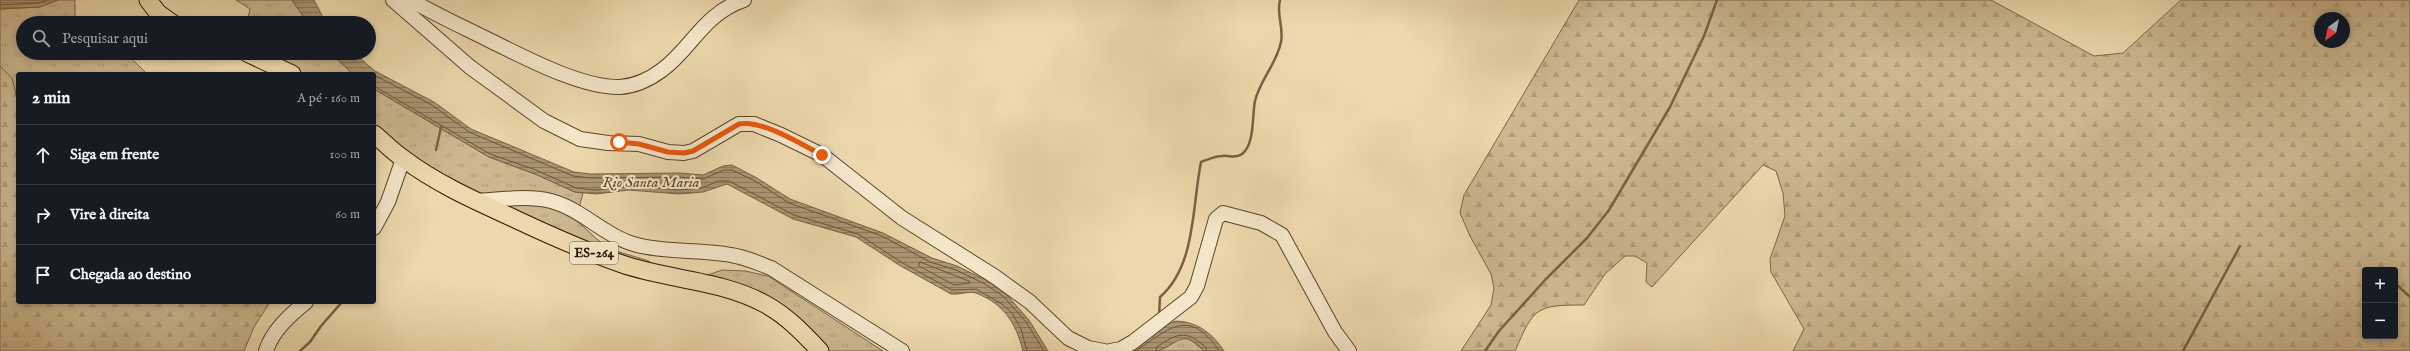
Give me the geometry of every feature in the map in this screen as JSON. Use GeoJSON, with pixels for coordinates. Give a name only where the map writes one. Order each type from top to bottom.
{"type":"FeatureCollection","features":[{"type":"Feature","properties":{"kind":"main road"},"geometry":{"type":"LineString","coordinates":[[148,0],[162,16]]}},
{"type":"Feature","properties":{"kind":"main road"},"geometry":{"type":"LineString","coordinates":[[262,60],[288,72]]}},
{"type":"Feature","properties":{"kind":"main road","name":"ES-264"},"geometry":{"type":"LineString","coordinates":[[376,136],[403,159],[474,200],[622,264],[648,272],[725,288],[765,304],[788,318],[820,351]]}},
{"type":"Feature","properties":{"kind":"street"},"geometry":{"type":"LineString","coordinates":[[393,0],[470,67],[544,121],[580,139],[608,143],[639,144],[668,152],[684,153],[693,151],[739,124],[754,124],[822,155],[902,218],[1000,280],[1030,302],[1068,338],[1088,348],[1104,351]]}},
{"type":"Feature","properties":{"kind":"street"},"geometry":{"type":"LineString","coordinates":[[411,0],[546,67],[580,79],[620,87],[634,85],[662,70],[714,17],[733,4],[744,0]]}},
{"type":"Feature","properties":{"kind":"street"},"geometry":{"type":"LineString","coordinates":[[376,224],[388,202],[403,159]]}},
{"type":"Feature","properties":{"kind":"street"},"geometry":{"type":"LineString","coordinates":[[474,200],[535,199],[551,201],[571,210],[610,235],[636,245],[674,251],[729,254],[749,259],[771,268],[902,351]]}},
{"type":"Feature","properties":{"kind":"street"},"geometry":{"type":"LineString","coordinates":[[1110,351],[1121,349],[1133,342],[1191,297],[1198,286],[1216,219],[1223,213],[1266,224],[1282,235],[1335,332],[1349,351]]}},
{"type":"Feature","properties":{"kind":"street"},"geometry":{"type":"LineString","coordinates":[[266,351],[269,341],[283,323],[304,304]]}},
{"type":"Feature","properties":{"kind":"green space"},"geometry":{"type":"Polygon","coordinates":[[[58,0],[75,0],[75,16],[16,16],[16,60],[133,60],[145,72],[16,72],[16,95],[12,78],[0,66],[0,9],[40,7],[58,0]]]}},
{"type":"Feature","properties":{"kind":"green space"},"geometry":{"type":"Polygon","coordinates":[[[236,0],[292,0],[303,16],[248,16],[250,9],[236,0]]]}},
{"type":"Feature","properties":{"kind":"green space"},"geometry":{"type":"Polygon","coordinates":[[[1579,0],[1991,0],[2094,56],[2123,53],[2181,0],[2410,0],[2410,351],[1793,351],[1804,329],[1771,272],[1770,259],[1785,216],[1783,193],[1776,171],[1763,165],[1652,287],[1646,282],[1647,263],[1635,256],[1625,256],[1605,274],[1584,305],[1555,306],[1538,312],[1527,326],[1515,351],[1461,351],[1491,305],[1494,288],[1491,274],[1470,236],[1460,213],[1464,195],[1579,0]]]}},
{"type":"Feature","properties":{"kind":"green space"},"geometry":{"type":"Polygon","coordinates":[[[251,60],[338,60],[351,72],[279,72],[251,60]]]}},
{"type":"Feature","properties":{"kind":"green space"},"geometry":{"type":"Polygon","coordinates":[[[0,66],[12,78],[16,95],[16,304],[269,304],[254,327],[244,351],[0,351],[0,66]]]}},
{"type":"Feature","properties":{"kind":"green space"},"geometry":{"type":"Polygon","coordinates":[[[376,90],[489,157],[535,174],[575,192],[583,193],[576,220],[598,240],[613,250],[649,261],[662,274],[675,279],[702,277],[722,270],[745,271],[768,276],[883,351],[824,351],[804,328],[792,318],[766,301],[737,290],[661,279],[620,264],[572,244],[464,194],[428,173],[376,136],[376,90]]]}},
{"type":"Feature","properties":{"kind":"green space"},"geometry":{"type":"Polygon","coordinates":[[[1186,338],[1204,351],[1157,351],[1179,339],[1186,338]]]}},
{"type":"Feature","properties":{"kind":"water"},"geometry":{"type":"Polygon","coordinates":[[[0,0],[58,0],[40,7],[0,9],[0,0]]]}},
{"type":"Feature","properties":{"kind":"water"},"geometry":{"type":"Polygon","coordinates":[[[292,0],[314,0],[322,16],[303,16],[292,0]]]}},
{"type":"Feature","properties":{"kind":"water","name":"Rio Santa Maria"},"geometry":{"type":"Polygon","coordinates":[[[338,60],[362,60],[375,71],[434,102],[471,129],[574,172],[590,174],[680,173],[703,175],[723,166],[732,165],[757,178],[790,199],[883,233],[932,258],[957,266],[988,281],[1006,294],[1029,320],[1048,351],[1023,351],[1017,332],[1012,323],[1001,309],[986,298],[976,293],[951,294],[899,265],[856,237],[793,219],[727,184],[703,192],[679,194],[629,190],[596,194],[575,192],[535,174],[489,157],[376,90],[376,72],[351,72],[338,60]]]}},
{"type":"Feature","properties":{"kind":"water"},"geometry":{"type":"Polygon","coordinates":[[[1176,321],[1198,326],[1215,339],[1224,351],[1204,351],[1191,340],[1181,339],[1158,351],[1129,351],[1161,327],[1176,321]]]}},
{"type":"Feature","properties":{"kind":"waterway"},"geometry":{"type":"LineString","coordinates":[[1159,316],[1160,297],[1172,284],[1180,269],[1191,234],[1201,162],[1219,156],[1234,157],[1242,154],[1249,143],[1257,93],[1276,57],[1281,42],[1282,31],[1279,11],[1280,0]]}},
{"type":"Feature","properties":{"kind":"waterway"},"geometry":{"type":"LineString","coordinates":[[1485,351],[1499,331],[1545,280],[1587,238],[1609,210],[1670,107],[1704,36],[1717,0]]}},
{"type":"Feature","properties":{"kind":"waterway"},"geometry":{"type":"LineString","coordinates":[[436,150],[441,127]]}},
{"type":"Feature","properties":{"kind":"waterway"},"geometry":{"type":"LineString","coordinates":[[2183,351],[2240,246]]}},
{"type":"Feature","properties":{"kind":"waterway"},"geometry":{"type":"LineString","coordinates":[[2398,286],[2410,297]]}},
{"type":"Feature","properties":{"kind":"waterway"},"geometry":{"type":"LineString","coordinates":[[300,351],[310,342],[321,326],[340,304]]}},
{"type":"Feature","properties":{"kind":"route"},"geometry":{"type":"LineString","coordinates":[[619,142],[639,144],[668,152],[684,153],[693,151],[739,124],[747,123],[766,128],[822,155]]}}]}
